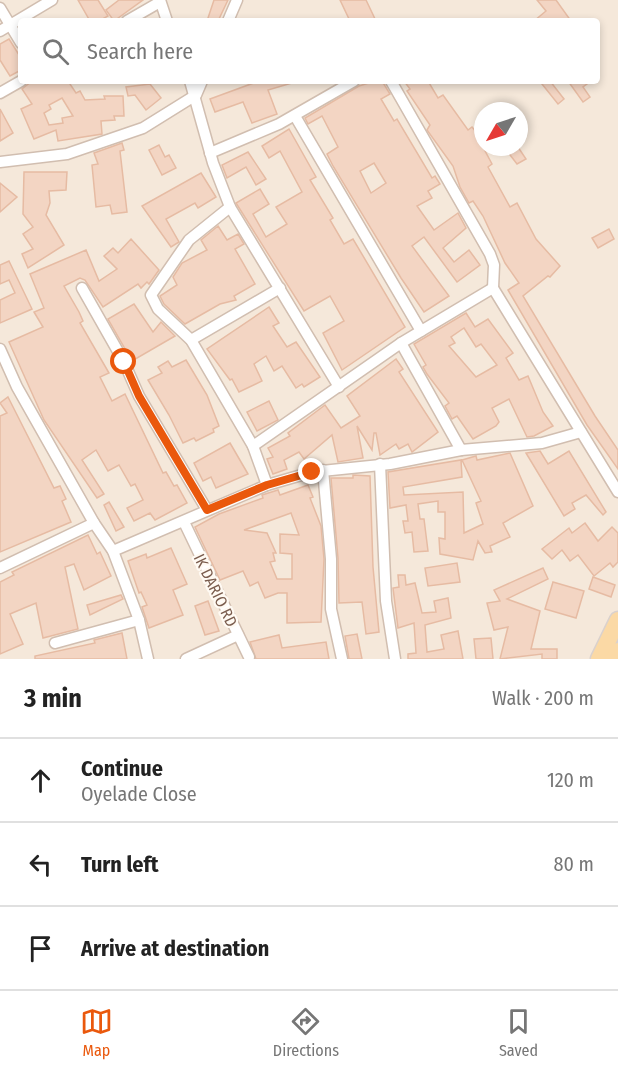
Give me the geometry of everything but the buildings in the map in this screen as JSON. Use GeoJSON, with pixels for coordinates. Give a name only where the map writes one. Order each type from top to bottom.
{"type":"FeatureCollection","features":[{"type":"Feature","properties":{"kind":"main road"},"geometry":{"type":"LineString","coordinates":[[599,659],[618,620]]}},
{"type":"Feature","properties":{"kind":"main road"},"geometry":{"type":"LineString","coordinates":[[614,659],[618,651]]}},
{"type":"Feature","properties":{"kind":"street"},"geometry":{"type":"LineString","coordinates":[[22,18],[52,0]]}},
{"type":"Feature","properties":{"kind":"street"},"geometry":{"type":"LineString","coordinates":[[229,18],[237,0]]}},
{"type":"Feature","properties":{"kind":"street"},"geometry":{"type":"LineString","coordinates":[[132,18],[160,1],[166,18]]}},
{"type":"Feature","properties":{"kind":"street"},"geometry":{"type":"LineString","coordinates":[[0,8],[18,38]]}},
{"type":"Feature","properties":{"kind":"street"},"geometry":{"type":"LineString","coordinates":[[0,31],[18,21]]}},
{"type":"Feature","properties":{"kind":"street"},"geometry":{"type":"LineString","coordinates":[[0,93],[18,83]]}},
{"type":"Feature","properties":{"kind":"street"},"geometry":{"type":"LineString","coordinates":[[191,84],[210,153],[230,207],[339,387]]}},
{"type":"Feature","properties":{"kind":"street"},"geometry":{"type":"LineString","coordinates":[[0,162],[81,150],[143,128],[196,95],[201,84]]}},
{"type":"Feature","properties":{"kind":"street"},"geometry":{"type":"LineString","coordinates":[[210,153],[295,116],[349,84]]}},
{"type":"Feature","properties":{"kind":"street"},"geometry":{"type":"LineString","coordinates":[[393,84],[490,254],[494,265],[493,288],[618,492]]}},
{"type":"Feature","properties":{"kind":"street"},"geometry":{"type":"LineString","coordinates":[[295,116],[421,331]]}},
{"type":"Feature","properties":{"kind":"street"},"geometry":{"type":"LineString","coordinates":[[230,207],[189,240],[151,295],[158,309],[191,340],[253,446],[267,485]]}},
{"type":"Feature","properties":{"kind":"street"},"geometry":{"type":"LineString","coordinates":[[82,288],[124,362],[139,396],[207,510]]}},
{"type":"Feature","properties":{"kind":"street"},"geometry":{"type":"LineString","coordinates":[[191,340],[280,288]]}},
{"type":"Feature","properties":{"kind":"street"},"geometry":{"type":"LineString","coordinates":[[253,446],[401,343],[493,288]]}},
{"type":"Feature","properties":{"kind":"street"},"geometry":{"type":"LineString","coordinates":[[401,343],[461,450]]}},
{"type":"Feature","properties":{"kind":"street"},"geometry":{"type":"LineString","coordinates":[[0,349],[17,387],[94,523],[113,551],[139,620],[148,659]]}},
{"type":"Feature","properties":{"kind":"street"},"geometry":{"type":"LineString","coordinates":[[113,551],[267,485],[323,470],[390,464],[461,450],[542,443],[581,432]]}},
{"type":"Feature","properties":{"kind":"street"},"geometry":{"type":"LineString","coordinates":[[380,464],[386,602],[395,659]]}},
{"type":"Feature","properties":{"kind":"street"},"geometry":{"type":"LineString","coordinates":[[323,470],[331,559],[331,609],[342,659]]}},
{"type":"Feature","properties":{"kind":"street","name":"IK DARIO RD"},"geometry":{"type":"LineString","coordinates":[[184,522],[249,657]]}},
{"type":"Feature","properties":{"kind":"street"},"geometry":{"type":"LineString","coordinates":[[1,566],[94,523]]}},
{"type":"Feature","properties":{"kind":"street"},"geometry":{"type":"LineString","coordinates":[[55,644],[139,620]]}},
{"type":"Feature","properties":{"kind":"street"},"geometry":{"type":"LineString","coordinates":[[186,659],[238,635]]}},
{"type":"Feature","properties":{"kind":"shaded area"},"geometry":{"type":"Polygon","coordinates":[[[0,0],[618,0],[618,659],[0,659],[0,0]]]}},
{"type":"Feature","properties":{"kind":"route"},"geometry":{"type":"LineString","coordinates":[[124,362],[139,396],[207,510],[267,485],[312,472]]}}]}
